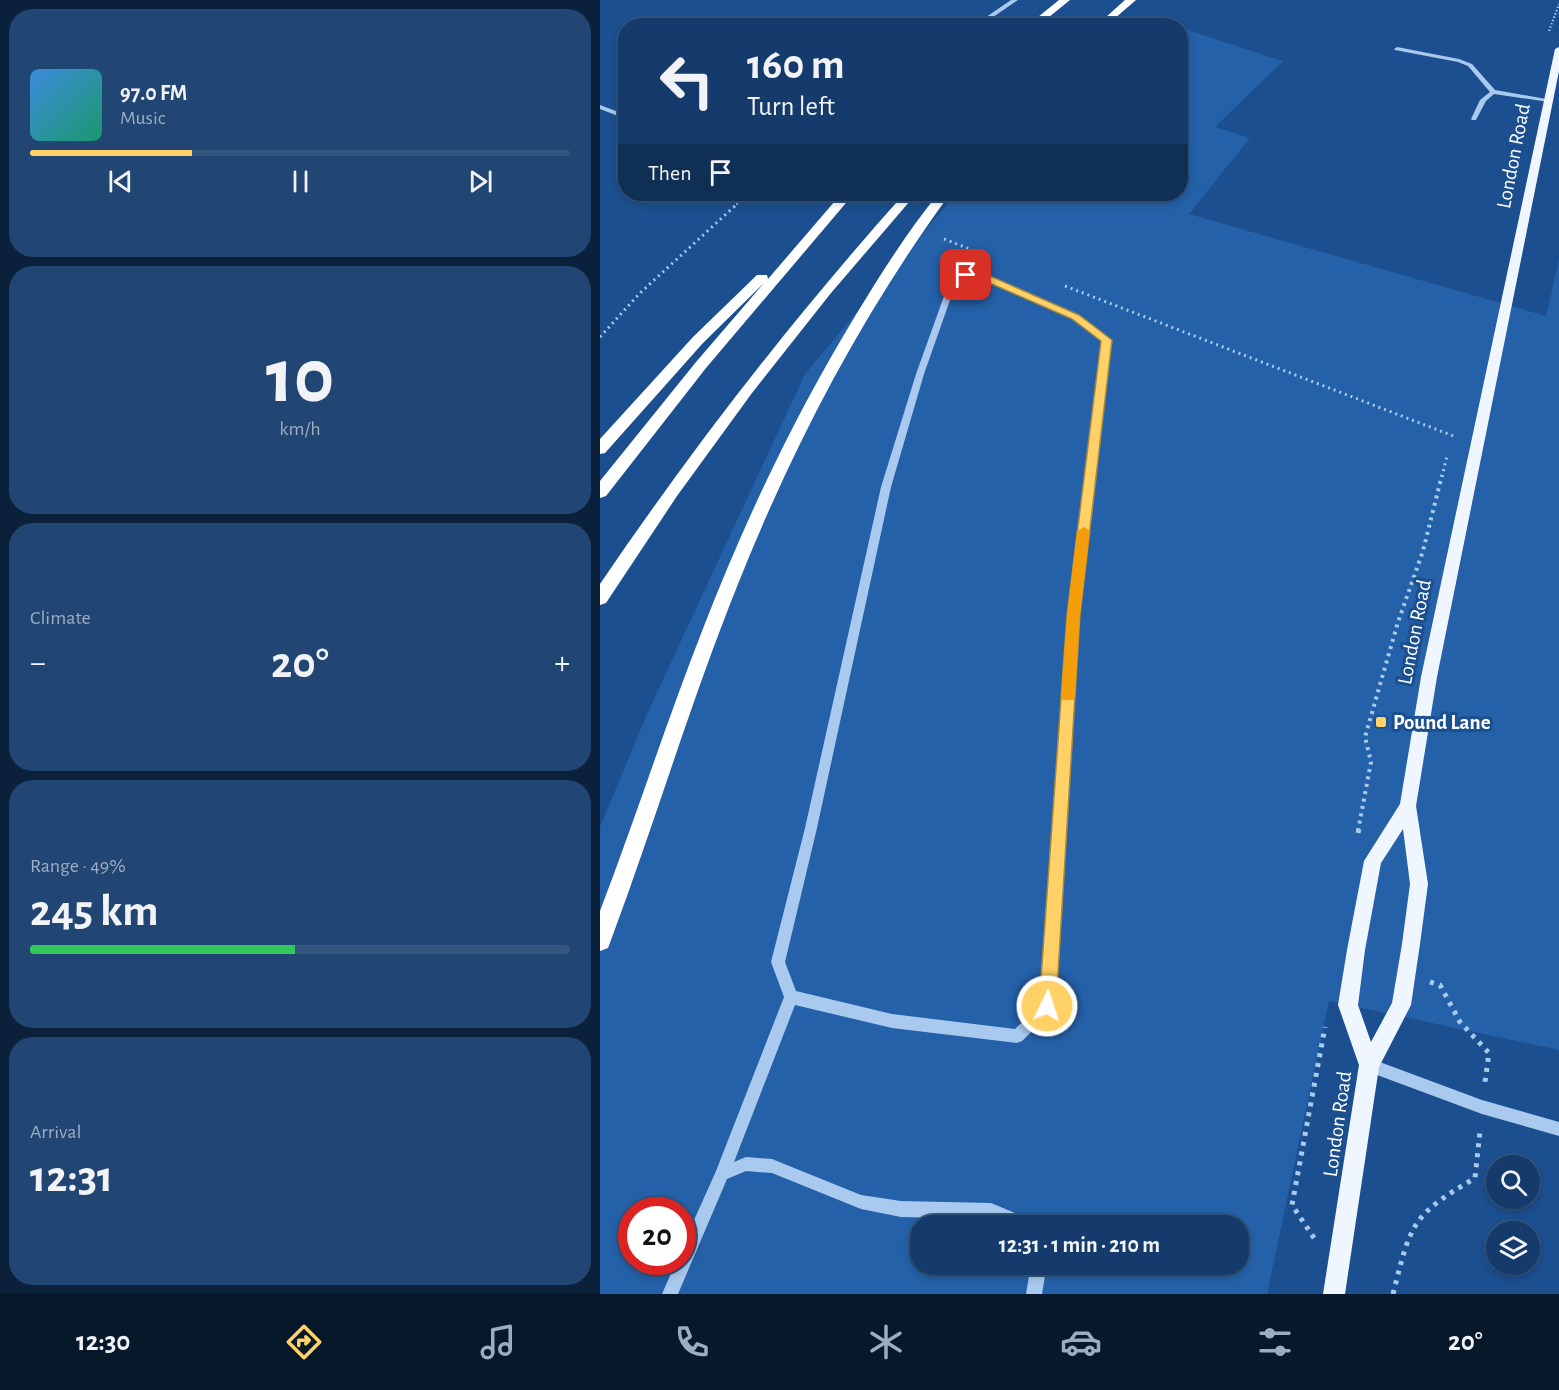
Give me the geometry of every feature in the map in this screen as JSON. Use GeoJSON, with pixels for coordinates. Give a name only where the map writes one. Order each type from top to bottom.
{"type":"FeatureCollection","features":[{"type":"Feature","properties":{"kind":"highway"},"geometry":{"type":"LineString","coordinates":[[1041,18],[1065,0]]}},
{"type":"Feature","properties":{"kind":"highway"},"geometry":{"type":"LineString","coordinates":[[1110,18],[1131,0]]}},
{"type":"Feature","properties":{"kind":"highway"},"geometry":{"type":"LineString","coordinates":[[600,448],[698,340],[840,201]]}},
{"type":"Feature","properties":{"kind":"highway"},"geometry":{"type":"LineString","coordinates":[[600,492],[701,365],[841,201]]}},
{"type":"Feature","properties":{"kind":"highway"},"geometry":{"type":"LineString","coordinates":[[600,598],[732,409],[839,274],[904,201]]}},
{"type":"Feature","properties":{"kind":"highway"},"geometry":{"type":"LineString","coordinates":[[600,940],[629,867],[711,630],[783,458],[824,380],[864,312],[900,255],[939,201]]}},
{"type":"Feature","properties":{"kind":"main road","name":"London Road"},"geometry":{"type":"LineString","coordinates":[[1335,1294],[1369,1065],[1401,1005],[1411,944],[1419,884],[1408,806],[1429,677],[1559,49]]}},
{"type":"Feature","properties":{"kind":"main road"},"geometry":{"type":"LineString","coordinates":[[1369,1065],[1348,1005],[1356,950],[1373,861],[1408,806]]}},
{"type":"Feature","properties":{"kind":"street"},"geometry":{"type":"LineString","coordinates":[[987,18],[1015,0]]}},
{"type":"Feature","properties":{"kind":"street"},"geometry":{"type":"LineString","coordinates":[[1397,49],[1470,65],[1494,92],[1549,100]]}},
{"type":"Feature","properties":{"kind":"street"},"geometry":{"type":"LineString","coordinates":[[1474,119],[1484,100],[1494,92]]}},
{"type":"Feature","properties":{"kind":"street"},"geometry":{"type":"LineString","coordinates":[[600,107],[618,114]]}},
{"type":"Feature","properties":{"kind":"street"},"geometry":{"type":"LineString","coordinates":[[670,1294],[722,1174],[791,997],[778,962],[811,828],[886,487],[920,374],[952,285],[966,275],[987,278],[1076,317],[1107,340],[1073,615],[1047,1006],[1017,1036],[892,1021],[791,997]]}},
{"type":"Feature","properties":{"kind":"street"},"geometry":{"type":"LineString","coordinates":[[1369,1065],[1482,1107],[1559,1129]]}},
{"type":"Feature","properties":{"kind":"street"},"geometry":{"type":"LineString","coordinates":[[722,1174],[746,1164],[772,1166],[861,1202],[901,1209],[991,1211],[1001,1215]]}},
{"type":"Feature","properties":{"kind":"street"},"geometry":{"type":"LineString","coordinates":[[1034,1294],[1037,1275]]}},
{"type":"Feature","properties":{"kind":"path"},"geometry":{"type":"LineString","coordinates":[[600,337],[640,293],[740,201]]}},
{"type":"Feature","properties":{"kind":"path"},"geometry":{"type":"LineString","coordinates":[[1069,287],[1477,445]]}},
{"type":"Feature","properties":{"kind":"path"},"geometry":{"type":"LineString","coordinates":[[1356,844],[1371,762],[1365,737],[1398,622],[1423,551],[1452,435]]}},
{"type":"Feature","properties":{"kind":"path"},"geometry":{"type":"LineString","coordinates":[[1440,985],[1449,1006],[1470,1038],[1489,1053]]}},
{"type":"Feature","properties":{"kind":"path"},"geometry":{"type":"LineString","coordinates":[[1292,1205],[1326,1020]]}},
{"type":"Feature","properties":{"kind":"path"},"geometry":{"type":"LineString","coordinates":[[1393,1294],[1405,1247],[1417,1220],[1440,1198],[1475,1178]]}},
{"type":"Feature","properties":{"kind":"shaded area"},"geometry":{"type":"Polygon","coordinates":[[[1188,30],[1283,61],[1215,127],[1250,138],[1189,214],[1546,316],[1559,259],[1559,1050],[1329,1001],[1267,1294],[600,1294],[600,827],[647,714],[805,374],[950,201],[1188,201],[1188,30]]]}},
{"type":"Feature","properties":{"kind":"slow traffic"},"geometry":{"type":"LineString","coordinates":[[1068,696],[1073,615],[1084,531]]}},
{"type":"Feature","properties":{"kind":"place","name":"Pound Lane"},"geometry":{"type":"Point","coordinates":[1381,722]}},
{"type":"Feature","properties":{"kind":"route"},"geometry":{"type":"LineString","coordinates":[[966,275],[987,278],[1076,317],[1107,340],[1073,615],[1047,1006]]}}]}
